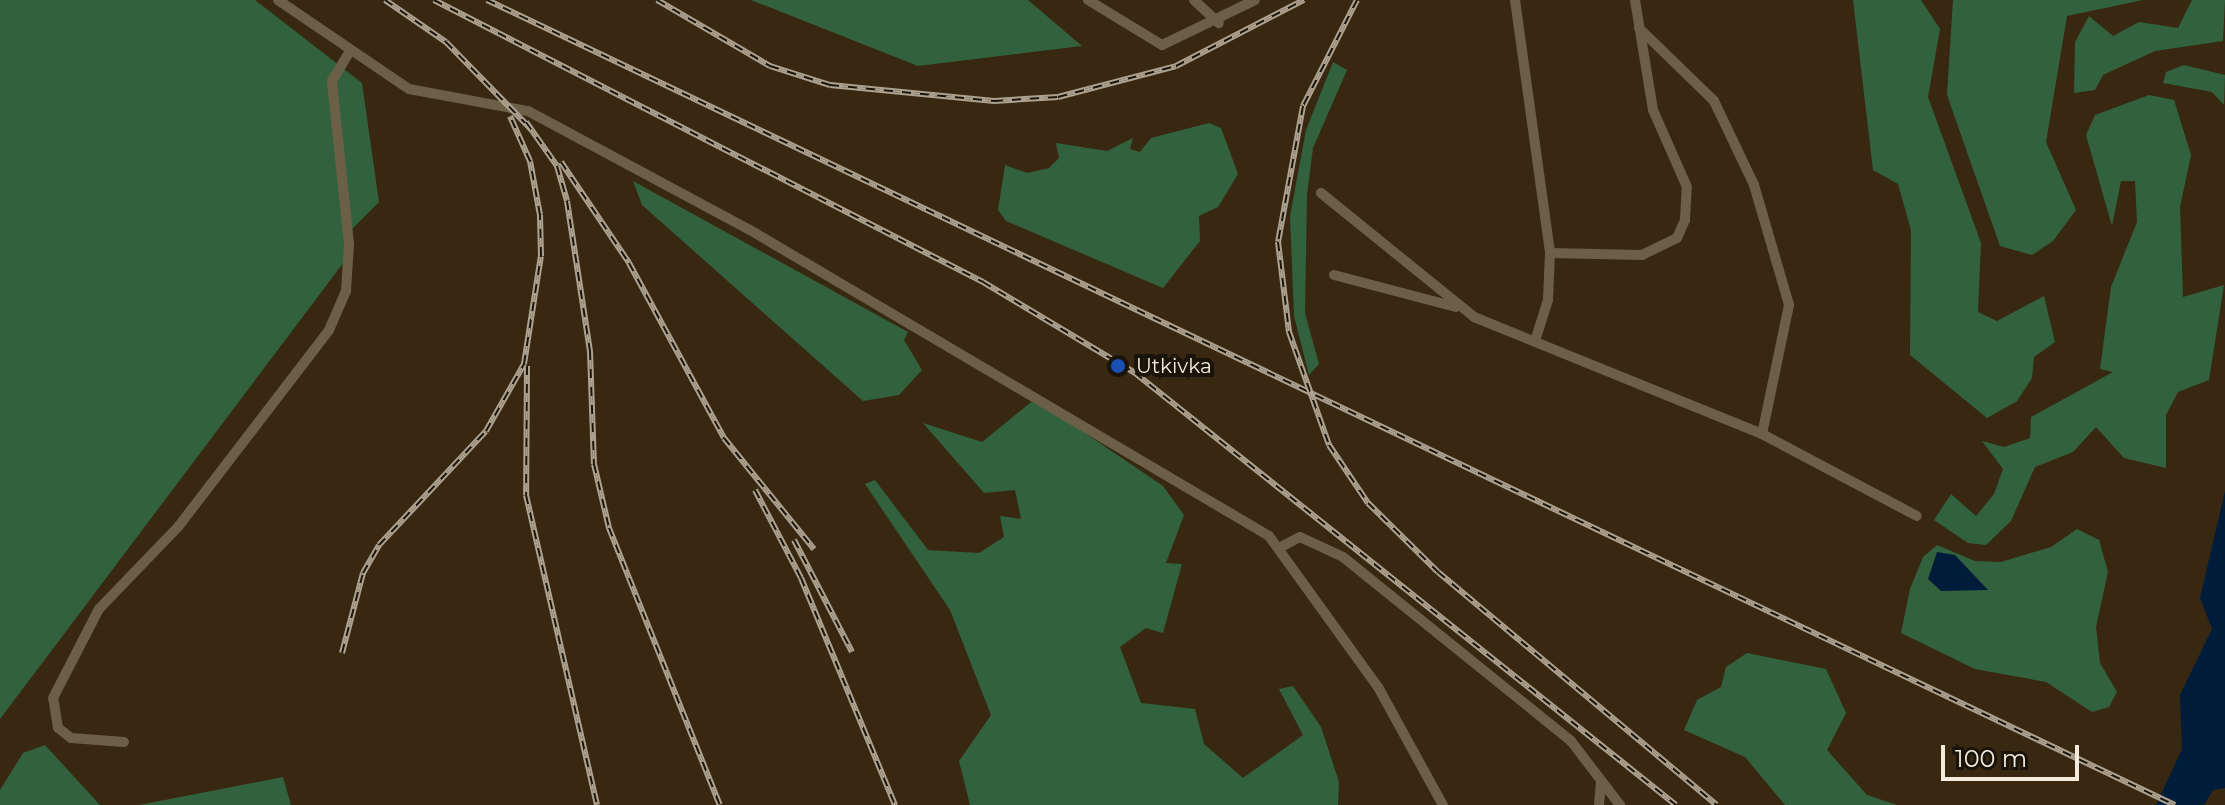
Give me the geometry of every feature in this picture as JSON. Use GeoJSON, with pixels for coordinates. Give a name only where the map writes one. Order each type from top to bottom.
{"type":"FeatureCollection","features":[{"type":"Feature","properties":{"kind":"street"},"geometry":{"type":"LineString","coordinates":[[278,0],[348,54],[426,97],[528,111],[1038,394],[1142,463],[1281,547],[1378,687],[1443,805]]}},
{"type":"Feature","properties":{"kind":"street"},"geometry":{"type":"LineString","coordinates":[[1088,0],[1144,40],[1162,45],[1219,23],[1255,0]]}},
{"type":"Feature","properties":{"kind":"street"},"geometry":{"type":"LineString","coordinates":[[1194,0],[1219,23]]}},
{"type":"Feature","properties":{"kind":"street"},"geometry":{"type":"LineString","coordinates":[[1515,0],[1550,253],[1548,300],[1535,341]]}},
{"type":"Feature","properties":{"kind":"street"},"geometry":{"type":"LineString","coordinates":[[1550,253],[1642,255],[1677,238],[1685,220],[1687,187],[1653,110],[1635,0]]}},
{"type":"Feature","properties":{"kind":"street"},"geometry":{"type":"LineString","coordinates":[[1639,28],[1714,101],[1754,185],[1789,305],[1762,434]]}},
{"type":"Feature","properties":{"kind":"street"},"geometry":{"type":"LineString","coordinates":[[124,742],[71,738],[58,728],[53,698],[99,609],[178,527],[329,330],[346,291],[349,244],[332,81],[348,54]]}},
{"type":"Feature","properties":{"kind":"street"},"geometry":{"type":"LineString","coordinates":[[1321,193],[1458,307]]}},
{"type":"Feature","properties":{"kind":"street"},"geometry":{"type":"LineString","coordinates":[[1334,275],[1458,307],[1762,434],[1917,516]]}},
{"type":"Feature","properties":{"kind":"street"},"geometry":{"type":"LineString","coordinates":[[1281,547],[1300,537],[1343,557],[1571,741],[1620,805]]}},
{"type":"Feature","properties":{"kind":"street"},"geometry":{"type":"LineString","coordinates":[[1599,805],[1601,782]]}},
{"type":"Feature","properties":{"kind":"green space"},"geometry":{"type":"Polygon","coordinates":[[[0,0],[255,0],[362,83],[379,202],[351,230],[353,250],[0,719],[0,0]]]}},
{"type":"Feature","properties":{"kind":"green space"},"geometry":{"type":"Polygon","coordinates":[[[751,0],[1028,0],[1082,46],[918,66],[751,0]]]}},
{"type":"Feature","properties":{"kind":"green space"},"geometry":{"type":"Polygon","coordinates":[[[1853,0],[1921,0],[1940,29],[1928,97],[1981,243],[1978,312],[1997,321],[2044,296],[2055,342],[2034,357],[2032,378],[2017,401],[1987,418],[1910,355],[1911,230],[1898,184],[1873,170],[1853,0]]]}},
{"type":"Feature","properties":{"kind":"green space"},"geometry":{"type":"Polygon","coordinates":[[[1953,0],[2143,0],[2067,16],[2046,142],[2076,210],[2053,241],[2032,255],[2000,246],[1947,95],[1953,0]]]}},
{"type":"Feature","properties":{"kind":"green space"},"geometry":{"type":"Polygon","coordinates":[[[2192,0],[2225,0],[2223,41],[2155,51],[2103,75],[2095,90],[2074,93],[2075,42],[2089,16],[2113,36],[2139,22],[2178,28],[2192,0]]]}},
{"type":"Feature","properties":{"kind":"green space"},"geometry":{"type":"Polygon","coordinates":[[[1333,62],[1347,70],[1313,148],[1307,195],[1305,313],[1319,364],[1309,375],[1294,316],[1290,216],[1306,130],[1333,62]]]}},
{"type":"Feature","properties":{"kind":"green space"},"geometry":{"type":"Polygon","coordinates":[[[2184,65],[2225,75],[2224,105],[2212,92],[2163,83],[2166,72],[2184,65]]]}},
{"type":"Feature","properties":{"kind":"green space"},"geometry":{"type":"Polygon","coordinates":[[[2149,95],[2174,100],[2191,155],[2180,207],[2183,297],[2224,285],[2209,380],[2178,392],[2166,415],[2166,468],[2124,458],[2096,427],[2073,452],[2035,467],[2011,521],[1986,545],[1968,543],[1934,520],[1951,494],[1976,516],[1994,494],[2003,469],[1982,441],[2004,447],[2030,438],[2031,417],[2113,372],[2100,369],[2111,287],[2137,222],[2135,181],[2121,181],[2112,226],[2086,135],[2095,115],[2149,95]]]}},
{"type":"Feature","properties":{"kind":"green space"},"geometry":{"type":"Polygon","coordinates":[[[1209,123],[1221,128],[1238,174],[1218,207],[1199,216],[1200,241],[1163,288],[1006,221],[998,210],[1005,165],[1027,173],[1049,168],[1059,158],[1056,143],[1107,151],[1133,138],[1130,149],[1140,152],[1151,138],[1209,123]]]}},
{"type":"Feature","properties":{"kind":"green space"},"geometry":{"type":"Polygon","coordinates":[[[633,181],[908,332],[904,340],[922,370],[899,395],[863,401],[642,205],[633,181]]]}},
{"type":"Feature","properties":{"kind":"green space"},"geometry":{"type":"Polygon","coordinates":[[[1035,399],[1163,486],[1184,515],[1166,563],[1182,564],[1163,633],[1146,628],[1120,647],[1141,703],[1195,709],[1204,744],[1243,778],[1303,735],[1279,689],[1293,686],[1321,727],[1339,782],[1338,805],[970,805],[959,761],[991,715],[950,610],[865,484],[875,480],[928,550],[979,553],[1004,537],[1000,516],[1021,519],[1015,490],[984,493],[923,423],[982,442],[1035,399]]]}},
{"type":"Feature","properties":{"kind":"green space"},"geometry":{"type":"Polygon","coordinates":[[[2077,529],[2099,540],[2108,572],[2096,627],[2100,663],[2117,692],[2109,707],[2092,712],[2046,682],[1975,669],[1901,633],[1910,589],[1923,557],[1937,545],[1975,561],[2001,562],[2051,547],[2077,529]]]}},
{"type":"Feature","properties":{"kind":"green space"},"geometry":{"type":"Polygon","coordinates":[[[1747,653],[1826,669],[1846,713],[1827,750],[1867,795],[1897,805],[1785,805],[1745,757],[1684,730],[1697,700],[1721,687],[1726,667],[1747,653]]]}},
{"type":"Feature","properties":{"kind":"green space"},"geometry":{"type":"Polygon","coordinates":[[[45,745],[100,805],[0,805],[0,790],[23,753],[45,745]]]}},
{"type":"Feature","properties":{"kind":"green space"},"geometry":{"type":"Polygon","coordinates":[[[283,777],[291,805],[139,805],[283,777]]]}},
{"type":"Feature","properties":{"kind":"water"},"geometry":{"type":"Polygon","coordinates":[[[2225,491],[2225,788],[2213,790],[2204,805],[2156,805],[2182,749],[2180,695],[2212,629],[2200,598],[2225,491]]]}},
{"type":"Feature","properties":{"kind":"water"},"geometry":{"type":"Polygon","coordinates":[[[1937,552],[1955,555],[1988,590],[1941,591],[1928,579],[1937,552]]]}},
{"type":"Feature","properties":{"kind":"railway"},"geometry":{"type":"LineString","coordinates":[[385,0],[446,42],[531,129]]}},
{"type":"Feature","properties":{"kind":"railway"},"geometry":{"type":"LineString","coordinates":[[434,0],[983,282],[1135,373],[1676,805]]}},
{"type":"Feature","properties":{"kind":"railway"},"geometry":{"type":"LineString","coordinates":[[487,0],[2175,805]]}},
{"type":"Feature","properties":{"kind":"railway"},"geometry":{"type":"LineString","coordinates":[[657,0],[770,66],[830,85],[994,101],[1058,97],[1176,66],[1304,0]]}},
{"type":"Feature","properties":{"kind":"railway"},"geometry":{"type":"LineString","coordinates":[[1357,0],[1303,106],[1278,242],[1289,332],[1329,445],[1368,503],[1438,572],[1717,805]]}},
{"type":"Feature","properties":{"kind":"railway"},"geometry":{"type":"LineString","coordinates":[[342,653],[363,573],[379,545],[486,431],[524,364],[541,256],[540,215],[530,161],[510,116]]}},
{"type":"Feature","properties":{"kind":"railway"},"geometry":{"type":"LineString","coordinates":[[526,122],[557,166],[567,201],[590,351],[594,464],[609,528],[720,805]]}},
{"type":"Feature","properties":{"kind":"railway"},"geometry":{"type":"LineString","coordinates":[[561,162],[629,263],[724,438],[814,549]]}},
{"type":"Feature","properties":{"kind":"railway"},"geometry":{"type":"LineString","coordinates":[[527,366],[526,495],[597,805]]}},
{"type":"Feature","properties":{"kind":"railway"},"geometry":{"type":"LineString","coordinates":[[755,490],[801,578],[895,805]]}},
{"type":"Feature","properties":{"kind":"railway"},"geometry":{"type":"LineString","coordinates":[[794,540],[852,652]]}},
{"type":"Feature","properties":{"kind":"place","name":"Utkivka"},"geometry":{"type":"Point","coordinates":[1118,366]}}]}
